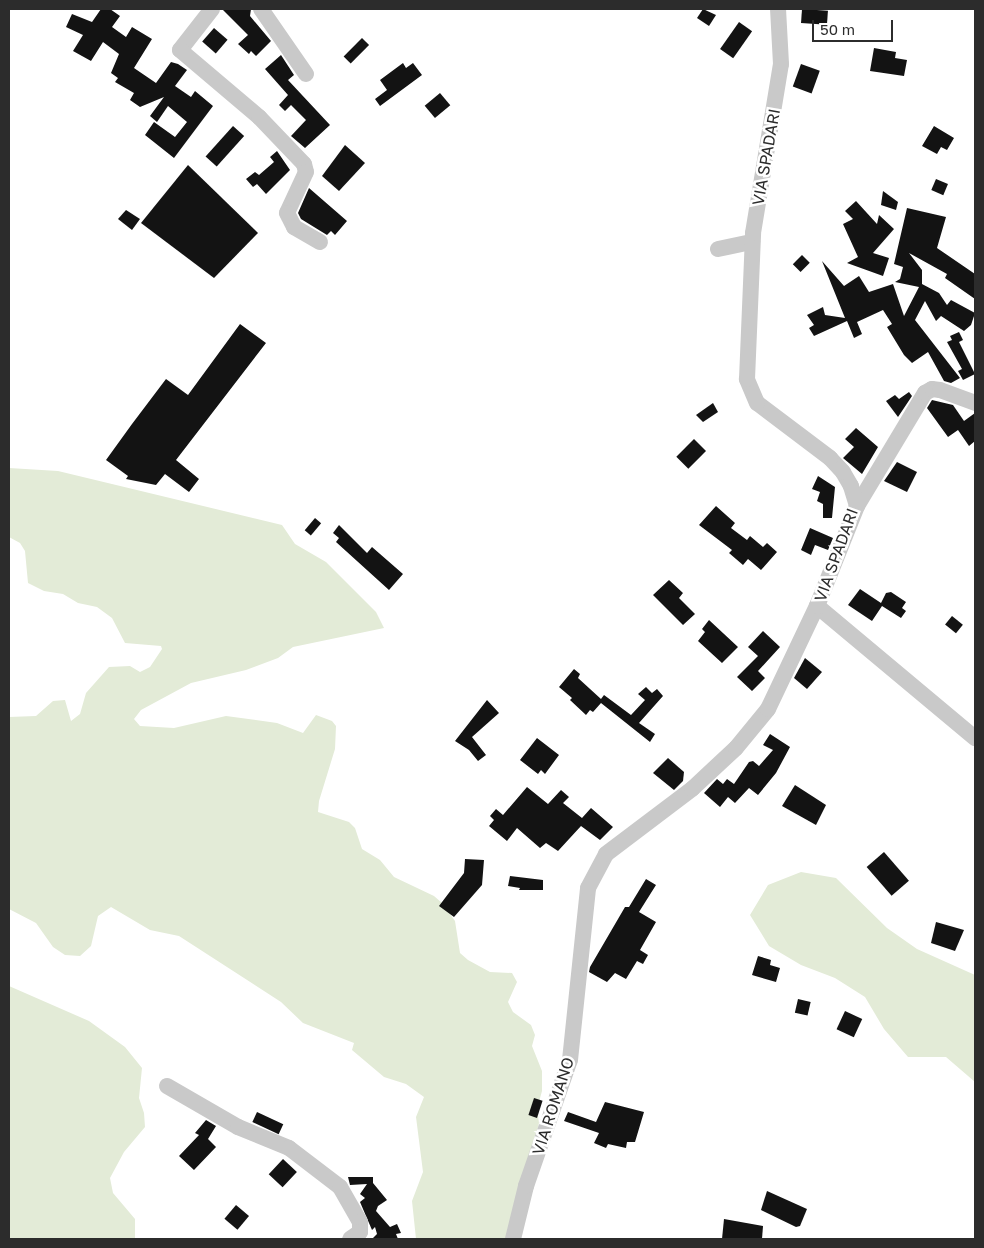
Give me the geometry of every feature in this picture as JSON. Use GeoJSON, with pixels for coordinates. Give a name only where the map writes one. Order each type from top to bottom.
{"type":"FeatureCollection","features":[{"type":"Feature","properties":{"kind":"street"},"geometry":{"type":"LineString","coordinates":[[212,9],[180,50],[259,117],[304,164],[306,172],[287,213],[294,227],[320,242]]}},
{"type":"Feature","properties":{"kind":"street"},"geometry":{"type":"LineString","coordinates":[[261,9],[306,74]]}},
{"type":"Feature","properties":{"kind":"street","name":"VIA SPADARI"},"geometry":{"type":"LineString","coordinates":[[580,941],[588,888],[606,854],[692,789],[756,726],[768,709],[818,606],[857,506],[851,486],[830,458],[757,402],[750,392],[747,379],[752,242],[781,64],[778,9]]}},
{"type":"Feature","properties":{"kind":"street"},"geometry":{"type":"LineString","coordinates":[[718,249],[752,242]]}},
{"type":"Feature","properties":{"kind":"street"},"geometry":{"type":"LineString","coordinates":[[857,506],[926,393],[932,389],[940,390],[975,403]]}},
{"type":"Feature","properties":{"kind":"street"},"geometry":{"type":"LineString","coordinates":[[818,606],[975,738]]}},
{"type":"Feature","properties":{"kind":"street","name":"VIA ROMANO"},"geometry":{"type":"LineString","coordinates":[[513,1239],[526,1186],[570,1060],[580,941]]}},
{"type":"Feature","properties":{"kind":"street"},"geometry":{"type":"LineString","coordinates":[[166,1086],[238,1127],[289,1148],[340,1187],[360,1222],[360,1232],[350,1239]]}},
{"type":"Feature","properties":{"kind":"green space"},"geometry":{"type":"Polygon","coordinates":[[[9,468],[58,471],[282,525],[295,544],[326,562],[376,612],[384,628],[293,647],[278,658],[246,670],[191,683],[141,710],[134,719],[140,726],[174,728],[226,716],[277,723],[303,733],[316,715],[332,721],[336,726],[335,749],[319,801],[318,812],[349,822],[355,828],[362,849],[380,860],[394,877],[434,896],[442,903],[455,921],[460,953],[468,960],[490,972],[512,973],[517,982],[508,1002],[513,1012],[531,1025],[535,1035],[532,1046],[542,1071],[542,1091],[537,1109],[539,1123],[509,1239],[416,1239],[412,1201],[423,1172],[416,1117],[424,1097],[406,1084],[384,1077],[352,1050],[354,1043],[303,1023],[281,1002],[179,936],[150,930],[111,907],[98,916],[91,946],[80,956],[65,955],[53,947],[36,923],[9,909],[9,717],[36,716],[53,701],[65,700],[71,721],[80,714],[86,693],[109,667],[130,666],[140,672],[150,667],[162,649],[161,646],[125,643],[112,618],[97,607],[78,603],[63,594],[44,591],[28,583],[25,551],[20,543],[9,537],[9,468]]]}},
{"type":"Feature","properties":{"kind":"green space"},"geometry":{"type":"Polygon","coordinates":[[[801,872],[836,878],[887,928],[917,949],[975,975],[975,1082],[946,1057],[908,1057],[884,1029],[865,997],[835,978],[801,965],[769,946],[750,915],[768,885],[801,872]]]}},
{"type":"Feature","properties":{"kind":"green space"},"geometry":{"type":"Polygon","coordinates":[[[9,986],[89,1021],[125,1047],[142,1068],[139,1098],[144,1113],[145,1127],[124,1152],[110,1178],[113,1193],[135,1219],[135,1239],[9,1239],[9,986]]]}},
{"type":"Feature","properties":{"kind":"building"},"geometry":{"type":"Polygon","coordinates":[[[101,9],[110,9],[120,16],[112,27],[126,37],[132,27],[152,39],[134,68],[156,83],[171,62],[178,64],[187,70],[175,86],[191,97],[195,91],[213,106],[174,158],[145,135],[154,122],[175,137],[187,122],[168,106],[157,122],[150,116],[164,97],[140,107],[130,100],[134,93],[115,82],[118,78],[111,73],[119,54],[103,42],[91,61],[73,51],[83,35],[66,27],[72,14],[92,22],[101,9]]]}},
{"type":"Feature","properties":{"kind":"building"},"geometry":{"type":"Polygon","coordinates":[[[222,9],[251,9],[250,16],[271,41],[256,56],[251,51],[249,54],[238,44],[248,35],[222,9]]]}},
{"type":"Feature","properties":{"kind":"building"},"geometry":{"type":"Polygon","coordinates":[[[703,9],[716,15],[709,26],[697,18],[703,9]]]}},
{"type":"Feature","properties":{"kind":"building"},"geometry":{"type":"Polygon","coordinates":[[[802,9],[828,11],[827,25],[801,23],[802,9]]]}},
{"type":"Feature","properties":{"kind":"building"},"geometry":{"type":"Polygon","coordinates":[[[739,22],[752,31],[733,58],[720,49],[739,22]]]}},
{"type":"Feature","properties":{"kind":"building"},"geometry":{"type":"Polygon","coordinates":[[[214,28],[228,40],[216,53],[202,42],[214,28]]]}},
{"type":"Feature","properties":{"kind":"building"},"geometry":{"type":"Polygon","coordinates":[[[362,38],[369,45],[351,63],[344,56],[362,38]]]}},
{"type":"Feature","properties":{"kind":"building"},"geometry":{"type":"Polygon","coordinates":[[[874,48],[896,52],[895,58],[907,60],[904,76],[870,71],[874,48]]]}},
{"type":"Feature","properties":{"kind":"building"},"geometry":{"type":"Polygon","coordinates":[[[281,55],[294,75],[288,80],[330,125],[305,148],[291,136],[306,120],[291,105],[285,111],[279,105],[288,95],[265,69],[281,55]]]}},
{"type":"Feature","properties":{"kind":"building"},"geometry":{"type":"Polygon","coordinates":[[[403,63],[406,68],[413,63],[422,75],[380,106],[375,99],[387,90],[380,80],[403,63]]]}},
{"type":"Feature","properties":{"kind":"building"},"geometry":{"type":"Polygon","coordinates":[[[801,64],[820,71],[812,93],[793,87],[801,64]]]}},
{"type":"Feature","properties":{"kind":"building"},"geometry":{"type":"Polygon","coordinates":[[[440,93],[450,105],[435,118],[425,106],[440,93]]]}},
{"type":"Feature","properties":{"kind":"building"},"geometry":{"type":"Polygon","coordinates":[[[233,126],[244,136],[217,167],[206,156],[233,126]]]}},
{"type":"Feature","properties":{"kind":"building"},"geometry":{"type":"Polygon","coordinates":[[[934,126],[954,138],[947,150],[941,147],[937,154],[922,146],[934,126]]]}},
{"type":"Feature","properties":{"kind":"building"},"geometry":{"type":"Polygon","coordinates":[[[345,145],[365,163],[339,191],[322,176],[345,145]]]}},
{"type":"Feature","properties":{"kind":"building"},"geometry":{"type":"Polygon","coordinates":[[[277,151],[290,170],[266,194],[257,184],[253,187],[246,179],[255,172],[259,175],[274,162],[270,157],[277,151]]]}},
{"type":"Feature","properties":{"kind":"building"},"geometry":{"type":"Polygon","coordinates":[[[188,165],[258,233],[214,278],[141,223],[188,165]]]}},
{"type":"Feature","properties":{"kind":"building"},"geometry":{"type":"Polygon","coordinates":[[[936,179],[948,184],[943,195],[931,190],[936,179]]]}},
{"type":"Feature","properties":{"kind":"building"},"geometry":{"type":"Polygon","coordinates":[[[309,188],[347,221],[335,235],[331,231],[327,235],[301,219],[298,213],[309,188]]]}},
{"type":"Feature","properties":{"kind":"building"},"geometry":{"type":"Polygon","coordinates":[[[883,191],[898,202],[896,210],[881,205],[883,191]]]}},
{"type":"Feature","properties":{"kind":"building"},"geometry":{"type":"Polygon","coordinates":[[[856,201],[877,224],[879,215],[894,229],[873,253],[889,258],[883,276],[847,263],[858,257],[843,224],[853,219],[845,211],[856,201]]]}},
{"type":"Feature","properties":{"kind":"building"},"geometry":{"type":"Polygon","coordinates":[[[907,208],[946,217],[937,248],[975,274],[975,299],[945,278],[947,274],[909,253],[922,270],[922,284],[939,293],[947,305],[951,300],[975,313],[971,325],[964,331],[941,316],[936,321],[925,301],[915,320],[960,378],[951,383],[944,381],[928,352],[912,363],[904,355],[887,327],[892,324],[883,310],[857,322],[862,334],[854,338],[847,321],[814,336],[809,328],[814,325],[807,315],[823,307],[825,315],[845,318],[822,261],[844,286],[859,276],[869,292],[893,284],[904,316],[919,287],[895,282],[900,279],[903,267],[894,264],[907,208]]]}},
{"type":"Feature","properties":{"kind":"building"},"geometry":{"type":"Polygon","coordinates":[[[126,210],[140,219],[132,230],[118,219],[126,210]]]}},
{"type":"Feature","properties":{"kind":"building"},"geometry":{"type":"Polygon","coordinates":[[[802,255],[810,263],[801,272],[793,264],[802,255]]]}},
{"type":"Feature","properties":{"kind":"building"},"geometry":{"type":"Polygon","coordinates":[[[240,324],[266,343],[176,460],[199,479],[189,492],[165,474],[156,485],[126,479],[128,476],[106,460],[132,424],[166,379],[188,395],[240,324]]]}},
{"type":"Feature","properties":{"kind":"building"},"geometry":{"type":"Polygon","coordinates":[[[959,332],[963,340],[959,342],[975,374],[963,380],[958,371],[962,369],[947,342],[952,340],[950,336],[959,332]]]}},
{"type":"Feature","properties":{"kind":"building"},"geometry":{"type":"Polygon","coordinates":[[[909,392],[912,396],[898,417],[886,401],[895,395],[899,399],[909,392]]]}},
{"type":"Feature","properties":{"kind":"building"},"geometry":{"type":"Polygon","coordinates":[[[932,400],[953,405],[964,421],[975,413],[975,441],[969,446],[958,430],[948,437],[927,408],[932,400]]]}},
{"type":"Feature","properties":{"kind":"building"},"geometry":{"type":"Polygon","coordinates":[[[713,403],[718,412],[703,422],[696,415],[713,403]]]}},
{"type":"Feature","properties":{"kind":"building"},"geometry":{"type":"Polygon","coordinates":[[[856,428],[878,447],[862,474],[843,458],[854,447],[845,439],[856,428]]]}},
{"type":"Feature","properties":{"kind":"building"},"geometry":{"type":"Polygon","coordinates":[[[694,439],[706,451],[688,469],[676,457],[694,439]]]}},
{"type":"Feature","properties":{"kind":"building"},"geometry":{"type":"Polygon","coordinates":[[[897,462],[917,472],[907,492],[884,481],[897,462]]]}},
{"type":"Feature","properties":{"kind":"building"},"geometry":{"type":"Polygon","coordinates":[[[818,476],[835,487],[832,518],[823,518],[823,504],[817,501],[820,492],[812,489],[818,476]]]}},
{"type":"Feature","properties":{"kind":"building"},"geometry":{"type":"Polygon","coordinates":[[[716,506],[735,523],[731,528],[747,540],[750,536],[763,547],[767,543],[777,552],[761,570],[748,559],[743,565],[729,553],[732,550],[699,525],[716,506]]]}},
{"type":"Feature","properties":{"kind":"building"},"geometry":{"type":"Polygon","coordinates":[[[315,518],[321,523],[311,535],[305,530],[315,518]]]}},
{"type":"Feature","properties":{"kind":"building"},"geometry":{"type":"Polygon","coordinates":[[[339,525],[367,553],[372,547],[403,574],[389,590],[336,542],[339,538],[333,533],[339,525]]]}},
{"type":"Feature","properties":{"kind":"building"},"geometry":{"type":"Polygon","coordinates":[[[810,528],[833,538],[828,550],[815,545],[811,555],[801,550],[810,528]]]}},
{"type":"Feature","properties":{"kind":"building"},"geometry":{"type":"Polygon","coordinates":[[[669,580],[683,593],[679,598],[695,614],[683,625],[653,595],[669,580]]]}},
{"type":"Feature","properties":{"kind":"building"},"geometry":{"type":"Polygon","coordinates":[[[860,589],[881,603],[886,593],[891,592],[906,602],[902,608],[906,611],[901,618],[882,606],[872,621],[848,605],[860,589]]]}},
{"type":"Feature","properties":{"kind":"building"},"geometry":{"type":"Polygon","coordinates":[[[952,616],[963,625],[956,633],[945,625],[952,616]]]}},
{"type":"Feature","properties":{"kind":"building"},"geometry":{"type":"Polygon","coordinates":[[[709,620],[738,647],[722,663],[698,641],[705,632],[702,629],[709,620]]]}},
{"type":"Feature","properties":{"kind":"building"},"geometry":{"type":"Polygon","coordinates":[[[763,631],[780,647],[758,671],[765,678],[752,691],[737,677],[758,656],[748,647],[763,631]]]}},
{"type":"Feature","properties":{"kind":"building"},"geometry":{"type":"Polygon","coordinates":[[[805,658],[822,672],[807,689],[794,678],[805,658]]]}},
{"type":"Feature","properties":{"kind":"building"},"geometry":{"type":"Polygon","coordinates":[[[574,669],[580,674],[578,678],[601,699],[604,695],[631,715],[645,700],[638,694],[646,687],[652,693],[657,689],[663,696],[639,723],[655,734],[650,742],[601,703],[593,712],[590,710],[586,715],[570,700],[572,698],[559,687],[574,669]]]}},
{"type":"Feature","properties":{"kind":"building"},"geometry":{"type":"Polygon","coordinates":[[[487,700],[499,713],[472,737],[486,755],[478,761],[469,750],[455,741],[487,700]]]}},
{"type":"Feature","properties":{"kind":"building"},"geometry":{"type":"Polygon","coordinates":[[[770,734],[790,747],[776,773],[758,795],[749,788],[735,803],[728,797],[720,807],[704,793],[717,779],[723,784],[727,779],[734,784],[749,762],[753,761],[759,766],[773,750],[763,745],[770,734]]]}},
{"type":"Feature","properties":{"kind":"building"},"geometry":{"type":"Polygon","coordinates":[[[537,738],[559,755],[545,774],[541,770],[538,774],[520,760],[537,738]]]}},
{"type":"Feature","properties":{"kind":"building"},"geometry":{"type":"Polygon","coordinates":[[[668,758],[684,772],[683,781],[674,790],[653,773],[668,758]]]}},
{"type":"Feature","properties":{"kind":"building"},"geometry":{"type":"Polygon","coordinates":[[[795,785],[826,805],[816,825],[782,806],[795,785]]]}},
{"type":"Feature","properties":{"kind":"building"},"geometry":{"type":"Polygon","coordinates":[[[527,787],[548,804],[561,790],[569,797],[563,803],[582,818],[591,808],[613,827],[600,840],[581,826],[558,851],[546,843],[540,848],[517,828],[507,841],[489,826],[494,820],[490,816],[496,809],[503,815],[527,787]]]}},
{"type":"Feature","properties":{"kind":"building"},"geometry":{"type":"Polygon","coordinates":[[[884,852],[909,881],[892,896],[867,867],[884,852]]]}},
{"type":"Feature","properties":{"kind":"building"},"geometry":{"type":"Polygon","coordinates":[[[465,859],[484,860],[482,885],[454,917],[439,906],[464,873],[465,859]]]}},
{"type":"Feature","properties":{"kind":"building"},"geometry":{"type":"Polygon","coordinates":[[[510,876],[543,880],[543,890],[519,890],[520,888],[508,886],[510,876]]]}},
{"type":"Feature","properties":{"kind":"building"},"geometry":{"type":"Polygon","coordinates":[[[646,879],[656,885],[639,912],[656,922],[640,950],[648,955],[643,964],[637,961],[626,979],[615,973],[607,982],[589,972],[590,967],[625,907],[629,907],[646,879]]]}},
{"type":"Feature","properties":{"kind":"building"},"geometry":{"type":"Polygon","coordinates":[[[936,922],[964,930],[955,951],[931,943],[936,922]]]}},
{"type":"Feature","properties":{"kind":"building"},"geometry":{"type":"Polygon","coordinates":[[[758,956],[771,960],[770,965],[780,968],[776,982],[752,975],[758,956]]]}},
{"type":"Feature","properties":{"kind":"building"},"geometry":{"type":"Polygon","coordinates":[[[798,999],[811,1002],[808,1016],[795,1013],[798,999]]]}},
{"type":"Feature","properties":{"kind":"building"},"geometry":{"type":"Polygon","coordinates":[[[845,1011],[862,1019],[854,1037],[837,1029],[845,1011]]]}},
{"type":"Feature","properties":{"kind":"building"},"geometry":{"type":"Polygon","coordinates":[[[534,1098],[543,1101],[537,1118],[528,1115],[534,1098]]]}},
{"type":"Feature","properties":{"kind":"building"},"geometry":{"type":"Polygon","coordinates":[[[605,1102],[644,1112],[635,1142],[627,1142],[626,1148],[608,1144],[606,1148],[594,1143],[599,1133],[564,1121],[568,1112],[596,1122],[605,1102]]]}},
{"type":"Feature","properties":{"kind":"building"},"geometry":{"type":"Polygon","coordinates":[[[257,1112],[283,1124],[279,1134],[252,1122],[257,1112]]]}},
{"type":"Feature","properties":{"kind":"building"},"geometry":{"type":"Polygon","coordinates":[[[206,1120],[216,1126],[208,1139],[216,1147],[194,1170],[179,1156],[199,1135],[195,1133],[206,1120]]]}},
{"type":"Feature","properties":{"kind":"building"},"geometry":{"type":"Polygon","coordinates":[[[283,1159],[297,1172],[283,1187],[269,1174],[283,1159]]]}},
{"type":"Feature","properties":{"kind":"building"},"geometry":{"type":"Polygon","coordinates":[[[348,1177],[373,1177],[373,1183],[387,1200],[378,1206],[376,1211],[390,1227],[397,1224],[401,1233],[396,1234],[398,1239],[373,1238],[377,1234],[375,1227],[372,1230],[360,1202],[365,1198],[360,1194],[367,1184],[350,1185],[348,1177]]]}},
{"type":"Feature","properties":{"kind":"building"},"geometry":{"type":"Polygon","coordinates":[[[767,1191],[807,1209],[800,1226],[796,1227],[761,1210],[767,1191]]]}},
{"type":"Feature","properties":{"kind":"building"},"geometry":{"type":"Polygon","coordinates":[[[236,1205],[249,1216],[237,1230],[224,1219],[236,1205]]]}},
{"type":"Feature","properties":{"kind":"building"},"geometry":{"type":"Polygon","coordinates":[[[724,1219],[763,1226],[762,1239],[722,1239],[724,1219]]]}}]}
